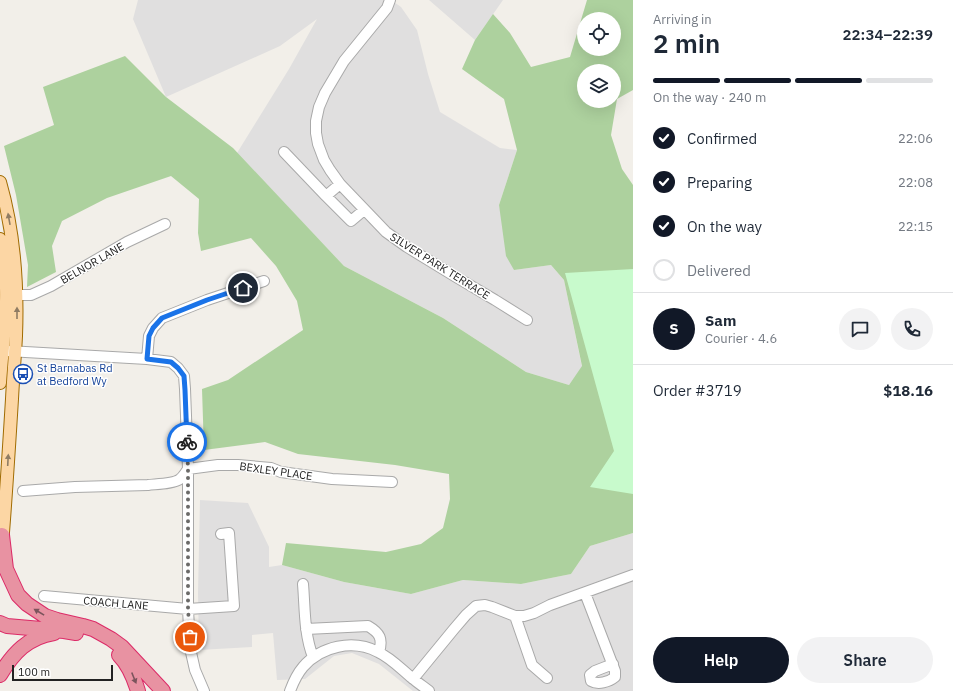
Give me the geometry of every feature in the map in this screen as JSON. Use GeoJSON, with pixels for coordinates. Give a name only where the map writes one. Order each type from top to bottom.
{"type":"FeatureCollection","features":[{"type":"Feature","properties":{"kind":"highway"},"geometry":{"type":"LineString","coordinates":[[2,535],[6,569],[18,595],[27,604],[45,616],[93,629],[111,638],[122,647],[163,691]]}},
{"type":"Feature","properties":{"kind":"highway"},"geometry":{"type":"LineString","coordinates":[[0,623],[6,626],[85,634],[99,640],[114,650],[125,661],[133,675],[138,691]]}},
{"type":"Feature","properties":{"kind":"highway"},"geometry":{"type":"LineString","coordinates":[[0,675],[7,663],[29,642],[45,635],[72,632]]}},
{"type":"Feature","properties":{"kind":"main road"},"geometry":{"type":"LineString","coordinates":[[0,182],[12,238],[17,312],[0,566]]}},
{"type":"Feature","properties":{"kind":"main road"},"geometry":{"type":"LineString","coordinates":[[0,239],[6,289],[0,383]]}},
{"type":"Feature","properties":{"kind":"street","name":"SILVER PARK TERRACE"},"geometry":{"type":"LineString","coordinates":[[390,0],[387,8],[344,61],[324,93],[316,121],[318,144],[324,160],[340,184],[386,232],[406,247],[528,320]]}},
{"type":"Feature","properties":{"kind":"street"},"geometry":{"type":"LineString","coordinates":[[284,152],[351,221],[364,210]]}},
{"type":"Feature","properties":{"kind":"street"},"geometry":{"type":"LineString","coordinates":[[326,196],[340,184]]}},
{"type":"Feature","properties":{"kind":"street","name":"BELNOR LANE"},"geometry":{"type":"LineString","coordinates":[[16,294],[31,294],[52,286],[127,242],[165,224]]}},
{"type":"Feature","properties":{"kind":"street"},"geometry":{"type":"LineString","coordinates":[[147,359],[149,336],[153,328],[162,318],[264,280]]}},
{"type":"Feature","properties":{"kind":"street"},"geometry":{"type":"LineString","coordinates":[[2,351],[147,359],[171,362],[184,376],[188,469],[188,609],[190,648],[195,670],[204,691]]}},
{"type":"Feature","properties":{"kind":"street","name":"BEXLEY PLACE"},"geometry":{"type":"LineString","coordinates":[[188,469],[218,465],[238,465],[271,468],[282,472],[332,479],[392,482]]}},
{"type":"Feature","properties":{"kind":"street"},"geometry":{"type":"LineString","coordinates":[[23,491],[170,483],[180,480],[188,469]]}},
{"type":"Feature","properties":{"kind":"street","name":"COACH LANE"},"geometry":{"type":"LineString","coordinates":[[44,596],[188,609],[234,606],[229,533],[221,534]]}},
{"type":"Feature","properties":{"kind":"street"},"geometry":{"type":"LineString","coordinates":[[413,679],[466,615],[476,606],[485,605],[515,616],[524,616],[633,575]]}},
{"type":"Feature","properties":{"kind":"street"},"geometry":{"type":"LineString","coordinates":[[303,584],[306,629],[313,657]]}},
{"type":"Feature","properties":{"kind":"street"},"geometry":{"type":"LineString","coordinates":[[586,593],[613,664]]}},
{"type":"Feature","properties":{"kind":"street"},"geometry":{"type":"LineString","coordinates":[[515,616],[532,665],[548,678]]}},
{"type":"Feature","properties":{"kind":"street"},"geometry":{"type":"LineString","coordinates":[[306,629],[362,625],[368,626],[379,635],[381,642],[379,652]]}},
{"type":"Feature","properties":{"kind":"street"},"geometry":{"type":"LineString","coordinates":[[290,691],[295,678],[302,667],[313,657],[338,646],[356,645],[379,652],[429,691]]}},
{"type":"Feature","properties":{"kind":"shaded area"},"geometry":{"type":"Polygon","coordinates":[[[138,0],[391,0],[401,7],[417,30],[428,74],[440,112],[500,148],[517,150],[499,205],[514,270],[551,265],[564,280],[582,367],[569,385],[526,372],[443,318],[344,266],[237,153],[289,69],[317,19],[280,46],[166,97],[133,19],[138,0]]]}},
{"type":"Feature","properties":{"kind":"shaded area"},"geometry":{"type":"Polygon","coordinates":[[[429,0],[503,0],[475,40],[429,0]]]}},
{"type":"Feature","properties":{"kind":"shaded area"},"geometry":{"type":"Polygon","coordinates":[[[200,500],[248,503],[269,547],[269,567],[282,565],[344,582],[411,594],[463,580],[521,584],[571,574],[590,546],[633,533],[633,691],[413,691],[379,664],[352,653],[334,656],[305,679],[277,680],[273,633],[252,635],[252,647],[199,650],[198,593],[200,500]]]}},
{"type":"Feature","properties":{"kind":"green space"},"geometry":{"type":"Polygon","coordinates":[[[587,0],[633,0],[633,90],[621,97],[621,64],[577,64],[577,108],[616,108],[611,135],[622,169],[633,185],[633,533],[590,546],[571,574],[521,584],[463,580],[411,594],[344,582],[282,565],[286,543],[386,552],[421,544],[443,528],[450,499],[449,474],[395,465],[298,454],[265,442],[204,450],[202,389],[228,380],[303,330],[297,301],[276,266],[251,238],[201,251],[198,233],[199,199],[171,176],[107,198],[62,221],[52,246],[56,272],[27,287],[28,265],[16,195],[4,146],[54,125],[43,87],[125,56],[166,97],[233,148],[344,266],[443,318],[526,372],[569,385],[582,366],[564,280],[551,265],[514,270],[506,256],[499,205],[517,150],[504,99],[462,69],[475,40],[493,14],[510,33],[531,67],[570,57],[577,34],[577,56],[621,56],[621,12],[583,12],[587,0]]]}},
{"type":"Feature","properties":{"kind":"green space"},"geometry":{"type":"Polygon","coordinates":[[[633,269],[633,494],[590,487],[614,451],[565,273],[633,269]]]}},
{"type":"Feature","properties":{"kind":"way so far"},"geometry":{"type":"LineString","coordinates":[[187,442],[188,609],[190,637]]}},
{"type":"Feature","properties":{"kind":"place","name":"St Barnabas Rd at Bedford Wy"},"geometry":{"type":"Point","coordinates":[23,374]}},
{"type":"Feature","properties":{"kind":"route"},"geometry":{"type":"LineString","coordinates":[[187,442],[184,376],[171,362],[147,359],[149,336],[153,328],[162,318],[207,300],[243,288]]}}]}
